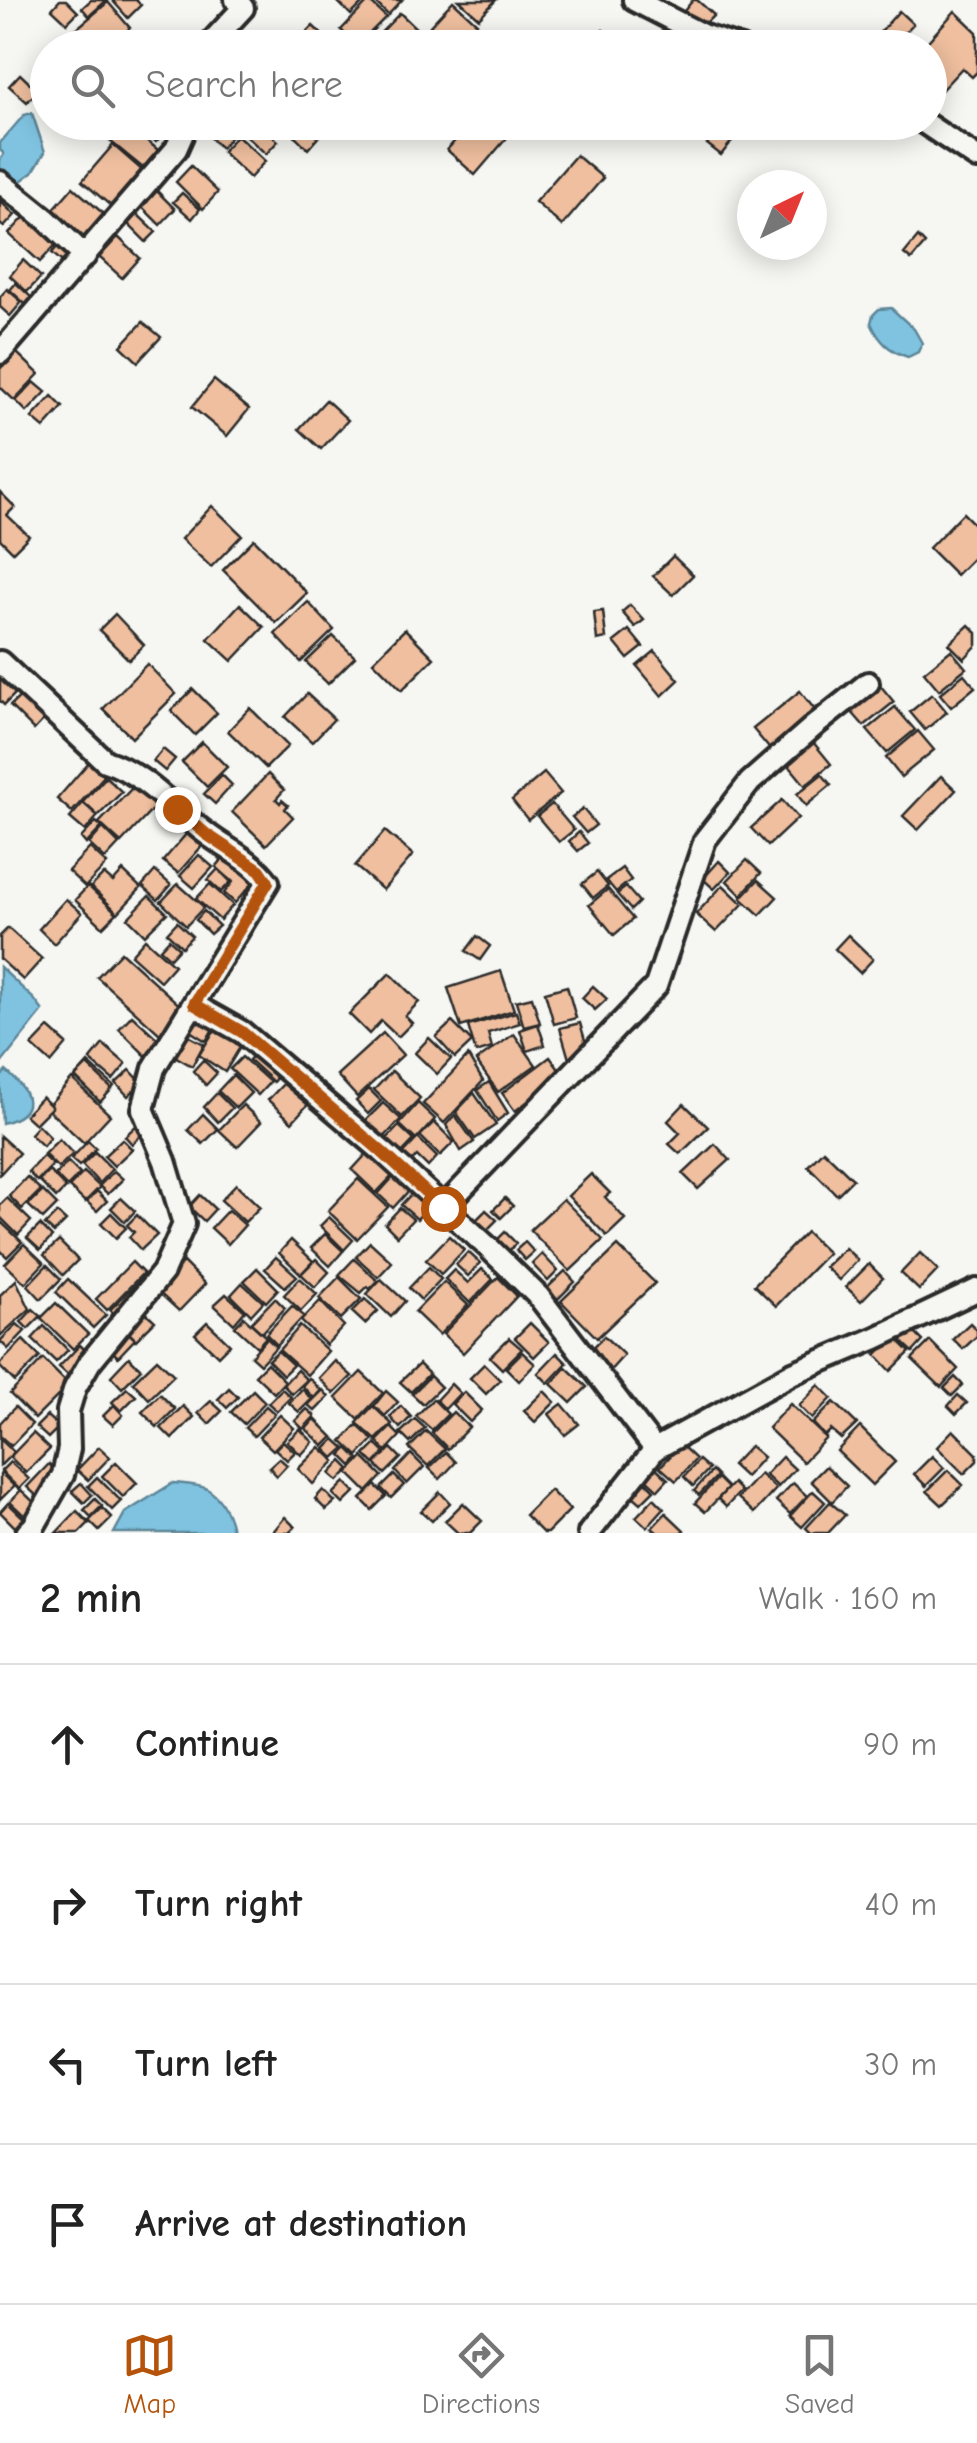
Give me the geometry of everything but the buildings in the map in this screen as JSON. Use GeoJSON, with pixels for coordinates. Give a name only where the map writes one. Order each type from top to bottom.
{"type":"FeatureCollection","features":[{"type":"Feature","properties":{"kind":"street"},"geometry":{"type":"LineString","coordinates":[[223,30],[243,8],[236,0]]}},
{"type":"Feature","properties":{"kind":"street"},"geometry":{"type":"LineString","coordinates":[[634,0],[694,30]]}},
{"type":"Feature","properties":{"kind":"street"},"geometry":{"type":"LineString","coordinates":[[947,138],[977,158]]}},
{"type":"Feature","properties":{"kind":"street"},"geometry":{"type":"LineString","coordinates":[[0,353],[180,140]]}},
{"type":"Feature","properties":{"kind":"street"},"geometry":{"type":"LineString","coordinates":[[0,182],[84,256]]}},
{"type":"Feature","properties":{"kind":"street"},"geometry":{"type":"LineString","coordinates":[[0,662],[105,761],[117,764],[148,784],[206,834],[260,870],[268,882],[154,1068],[143,1109],[166,1161],[184,1224],[163,1272],[90,1362],[75,1388],[68,1410],[70,1449],[63,1476],[26,1533]]}},
{"type":"Feature","properties":{"kind":"street"},"geometry":{"type":"LineString","coordinates":[[443,1208],[656,986],[705,840],[750,782],[868,683]]}},
{"type":"Feature","properties":{"kind":"street"},"geometry":{"type":"LineString","coordinates":[[194,1004],[242,1032],[382,1152],[539,1297],[655,1449]]}},
{"type":"Feature","properties":{"kind":"street"},"geometry":{"type":"LineString","coordinates":[[589,1533],[655,1449],[793,1373],[977,1290]]}},
{"type":"Feature","properties":{"kind":"water"},"geometry":{"type":"Polygon","coordinates":[[[30,114],[30,140],[41,140],[45,152],[33,172],[17,184],[0,172],[4,154],[0,143],[24,115],[30,114]]]}},
{"type":"Feature","properties":{"kind":"water"},"geometry":{"type":"Polygon","coordinates":[[[891,308],[914,329],[922,343],[918,352],[908,357],[885,344],[871,323],[879,309],[891,308]]]}},
{"type":"Feature","properties":{"kind":"water"},"geometry":{"type":"Polygon","coordinates":[[[0,967],[43,1011],[0,1065],[0,967]]]}},
{"type":"Feature","properties":{"kind":"water"},"geometry":{"type":"Polygon","coordinates":[[[6,1071],[21,1086],[27,1101],[22,1113],[2,1123],[0,1078],[6,1071]]]}},
{"type":"Feature","properties":{"kind":"water"},"geometry":{"type":"Polygon","coordinates":[[[173,1483],[199,1486],[217,1497],[230,1520],[232,1533],[114,1533],[125,1513],[173,1483]]]}},
{"type":"Feature","properties":{"kind":"route"},"geometry":{"type":"LineString","coordinates":[[177,809],[260,870],[268,882],[194,1004],[242,1032],[443,1208]]}}]}
